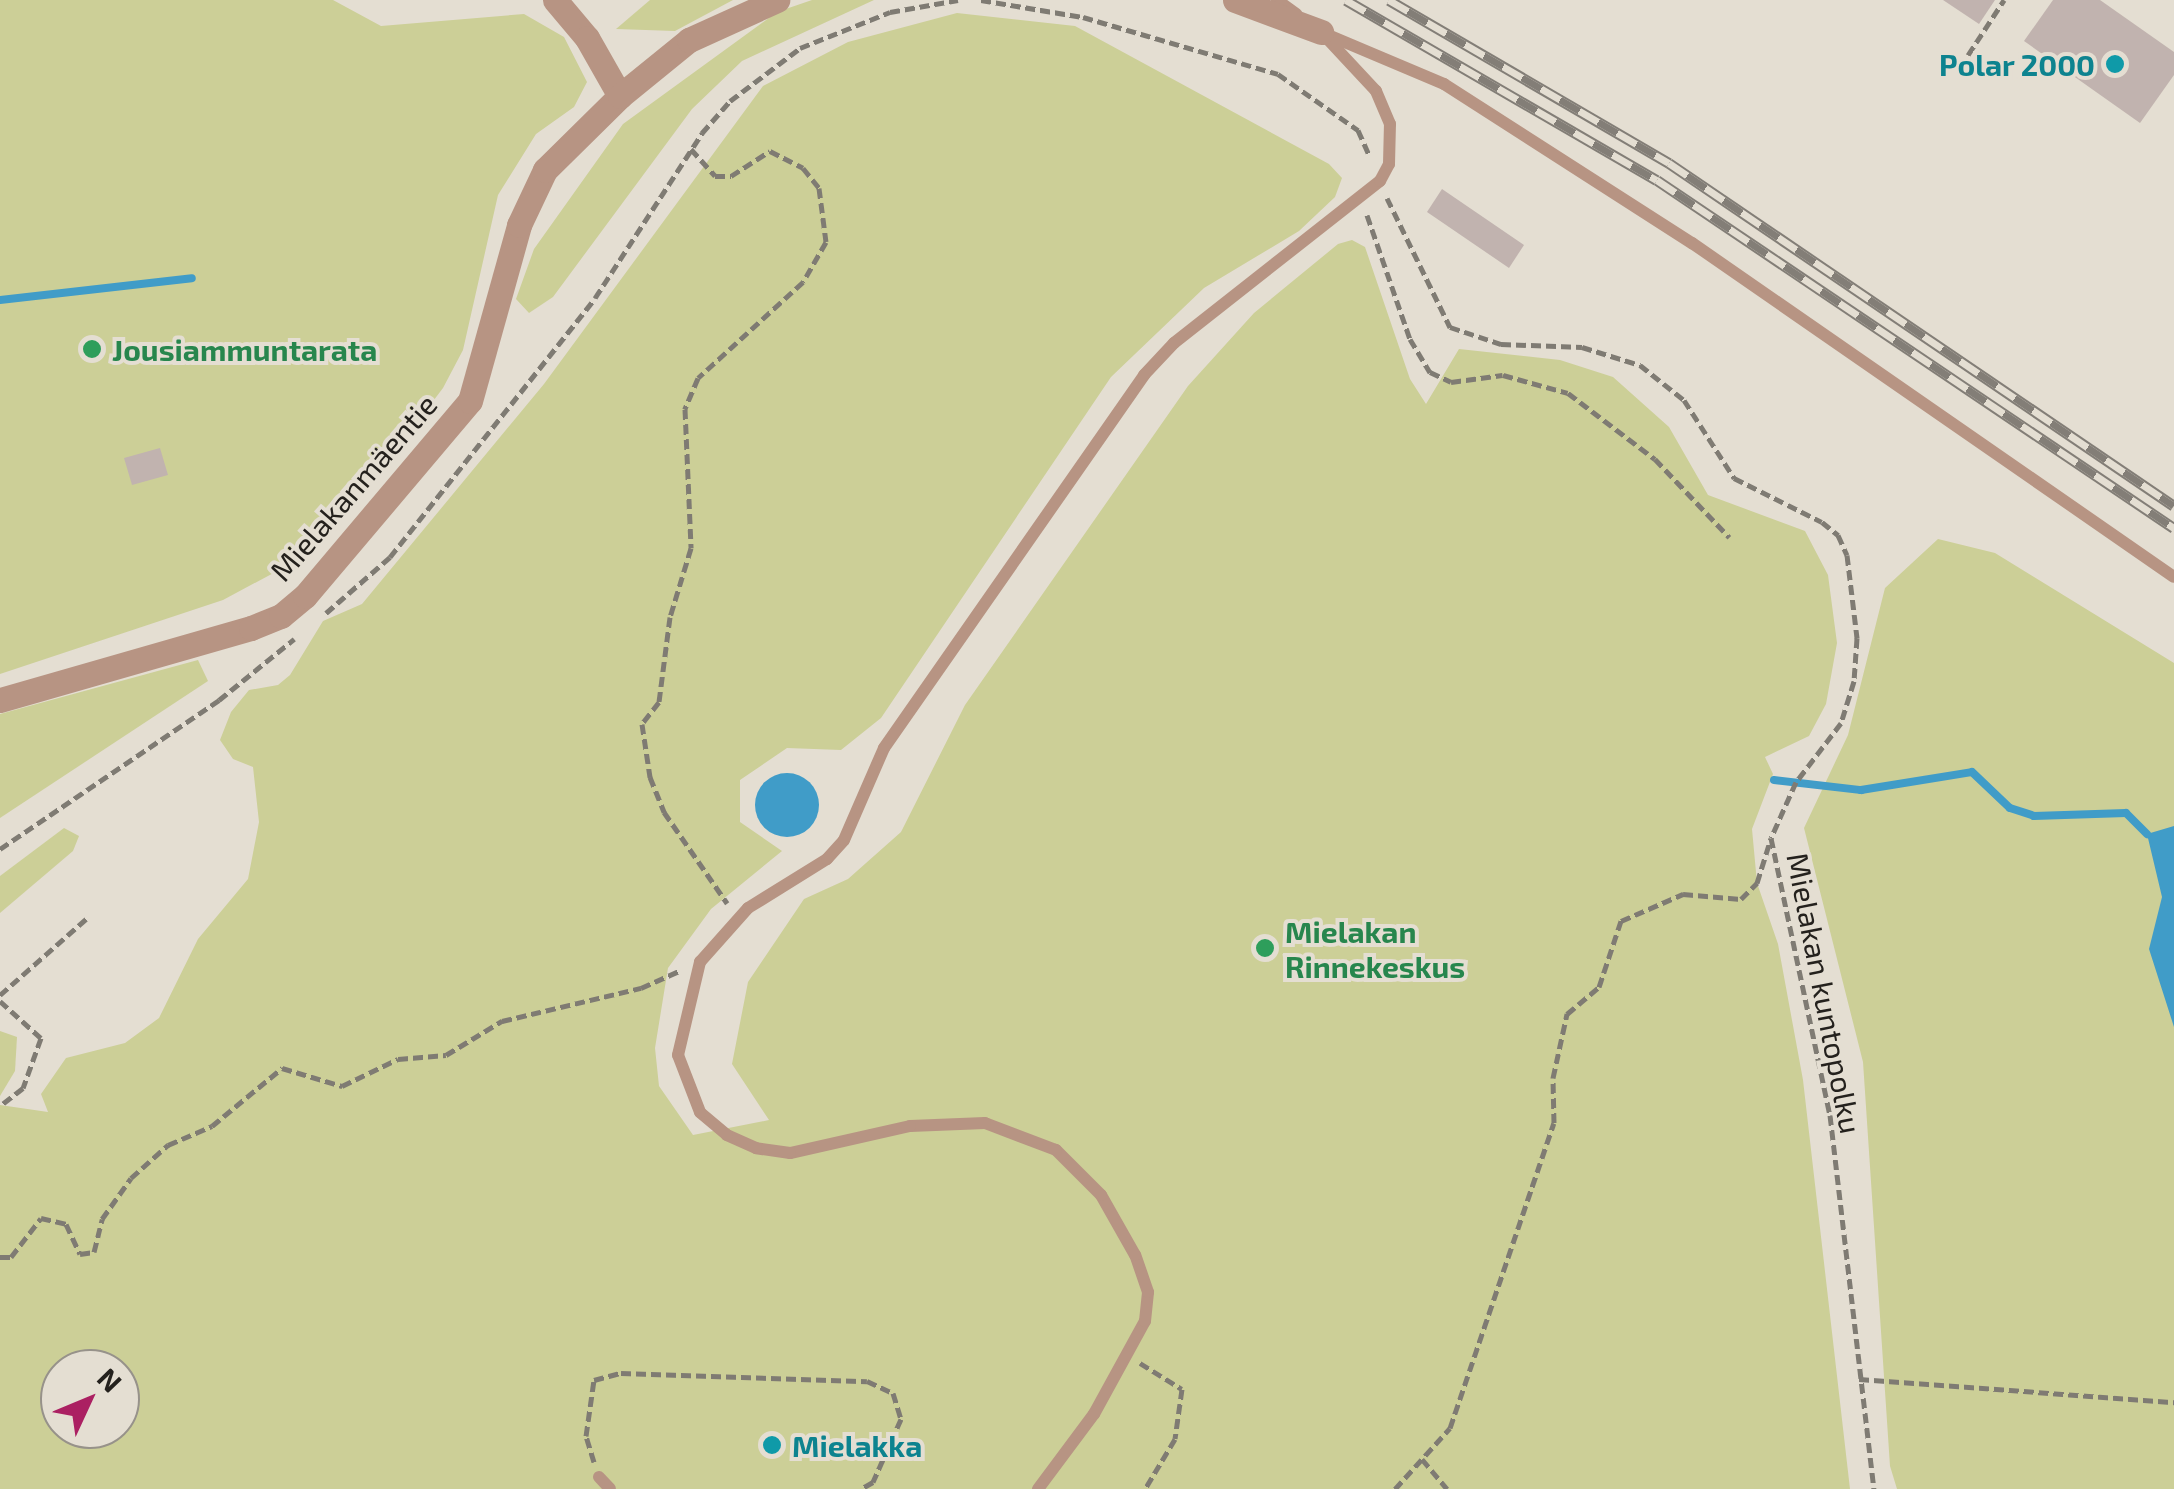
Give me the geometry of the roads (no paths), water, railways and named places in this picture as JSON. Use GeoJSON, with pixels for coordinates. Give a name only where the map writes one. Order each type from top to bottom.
{"type":"FeatureCollection","features":[{"type":"Feature","properties":{"kind":"street"},"geometry":{"type":"LineString","coordinates":[[555,0],[587,38],[620,96]]}},
{"type":"Feature","properties":{"kind":"street","name":"Mielakanmäentie"},"geometry":{"type":"LineString","coordinates":[[0,700],[251,628],[280,616],[305,596],[470,401],[520,225],[545,170],[620,96],[689,40],[778,0]]}},
{"type":"Feature","properties":{"kind":"street"},"geometry":{"type":"LineString","coordinates":[[1235,0],[1321,32]]}},
{"type":"Feature","properties":{"kind":"lane"},"geometry":{"type":"LineString","coordinates":[[1038,1489],[1129,1356],[1145,1320],[1148,1292],[1135,1255],[1101,1195],[1056,1150],[985,1123],[910,1126],[790,1153],[727,1135],[700,1112],[678,1054],[700,962],[739,918],[827,860],[844,840],[884,748],[1144,376],[1174,343],[1380,181],[1390,164],[1390,124],[1376,91],[1321,32],[1278,0]]}},
{"type":"Feature","properties":{"kind":"lane"},"geometry":{"type":"LineString","coordinates":[[1321,32],[1444,84],[1692,243],[2174,577]]}},
{"type":"Feature","properties":{"kind":"lane"},"geometry":{"type":"LineString","coordinates":[[599,1477],[610,1489]]}},
{"type":"Feature","properties":{"kind":"water"},"geometry":{"type":"Polygon","coordinates":[[[787,773],[810,782],[819,805],[810,828],[787,837],[764,828],[755,805],[764,782],[787,773]]]}},
{"type":"Feature","properties":{"kind":"water"},"geometry":{"type":"Polygon","coordinates":[[[2174,826],[2174,1027],[2149,949],[2162,897],[2147,834],[2174,826]]]}},
{"type":"Feature","properties":{"kind":"waterway"},"geometry":{"type":"LineString","coordinates":[[0,300],[192,278]]}},
{"type":"Feature","properties":{"kind":"waterway"},"geometry":{"type":"LineString","coordinates":[[1774,780],[1861,790],[1972,772],[2010,808],[2034,816],[2126,813],[2147,834]]}},
{"type":"Feature","properties":{"kind":"railway"},"geometry":{"type":"LineString","coordinates":[[1346,0],[1657,180],[2174,528]]}},
{"type":"Feature","properties":{"kind":"railway"},"geometry":{"type":"LineString","coordinates":[[1389,0],[1669,163],[2174,506]]}},
{"type":"Feature","properties":{"kind":"place","name":"Polar 2000"},"geometry":{"type":"Point","coordinates":[2115,64]}},
{"type":"Feature","properties":{"kind":"place","name":"Jousiammuntarata"},"geometry":{"type":"Point","coordinates":[92,349]}},
{"type":"Feature","properties":{"kind":"place","name":"Mielakan Rinnekeskus"},"geometry":{"type":"Point","coordinates":[1265,948]}},
{"type":"Feature","properties":{"kind":"place","name":"Mielakka"},"geometry":{"type":"Point","coordinates":[772,1445]}}]}
